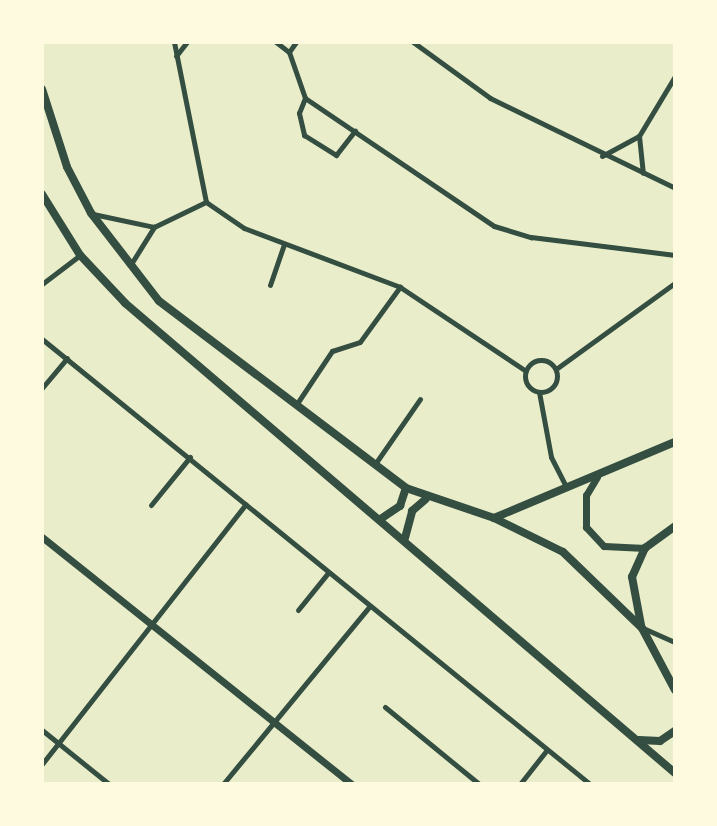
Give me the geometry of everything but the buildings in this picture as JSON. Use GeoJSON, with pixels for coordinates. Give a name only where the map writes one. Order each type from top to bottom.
{"type":"FeatureCollection","features":[{"type":"Feature","properties":{"kind":"main road"},"geometry":{"type":"LineString","coordinates":[[42,92],[45,106],[91,214],[130,269],[159,301],[294,408],[406,488],[426,499],[494,518],[564,552],[642,628]]}},
{"type":"Feature","properties":{"kind":"main road"},"geometry":{"type":"LineString","coordinates":[[42,194],[80,255],[125,303],[382,518],[675,771]]}},
{"type":"Feature","properties":{"kind":"main road"},"geometry":{"type":"LineString","coordinates":[[494,518],[675,442]]}},
{"type":"Feature","properties":{"kind":"main road"},"geometry":{"type":"LineString","coordinates":[[382,518],[400,506],[406,488]]}},
{"type":"Feature","properties":{"kind":"main road"},"geometry":{"type":"LineString","coordinates":[[405,538],[412,511],[426,499]]}},
{"type":"Feature","properties":{"kind":"main road"},"geometry":{"type":"LineString","coordinates":[[675,526],[645,548],[632,578],[642,628],[675,690]]}},
{"type":"Feature","properties":{"kind":"main road"},"geometry":{"type":"LineString","coordinates":[[639,740],[660,741],[675,732]]}},
{"type":"Feature","properties":{"kind":"street"},"geometry":{"type":"LineString","coordinates":[[174,42],[206,202],[244,229],[400,288],[526,371],[528,385],[539,392],[547,444],[566,487]]}},
{"type":"Feature","properties":{"kind":"street"},"geometry":{"type":"LineString","coordinates":[[176,56],[187,42]]}},
{"type":"Feature","properties":{"kind":"street"},"geometry":{"type":"LineString","coordinates":[[276,42],[289,52],[305,98],[495,226],[531,237],[675,255]]}},
{"type":"Feature","properties":{"kind":"street"},"geometry":{"type":"LineString","coordinates":[[289,52],[296,42]]}},
{"type":"Feature","properties":{"kind":"street"},"geometry":{"type":"LineString","coordinates":[[413,42],[490,98],[600,157],[675,188]]}},
{"type":"Feature","properties":{"kind":"street"},"geometry":{"type":"LineString","coordinates":[[600,157],[639,136],[675,76]]}},
{"type":"Feature","properties":{"kind":"street"},"geometry":{"type":"LineString","coordinates":[[305,98],[299,113],[304,135],[336,155],[355,131]]}},
{"type":"Feature","properties":{"kind":"street"},"geometry":{"type":"LineString","coordinates":[[639,136],[643,173]]}},
{"type":"Feature","properties":{"kind":"street"},"geometry":{"type":"LineString","coordinates":[[130,269],[136,248],[154,227],[206,202]]}},
{"type":"Feature","properties":{"kind":"street"},"geometry":{"type":"LineString","coordinates":[[91,214],[154,227]]}},
{"type":"Feature","properties":{"kind":"street"},"geometry":{"type":"LineString","coordinates":[[270,285],[284,244]]}},
{"type":"Feature","properties":{"kind":"street"},"geometry":{"type":"LineString","coordinates":[[42,284],[80,255]]}},
{"type":"Feature","properties":{"kind":"street"},"geometry":{"type":"LineString","coordinates":[[539,392],[552,388],[556,369],[675,283]]}},
{"type":"Feature","properties":{"kind":"street"},"geometry":{"type":"LineString","coordinates":[[294,408],[332,351],[360,342],[400,288]]}},
{"type":"Feature","properties":{"kind":"street"},"geometry":{"type":"LineString","coordinates":[[42,339],[190,457],[546,751],[590,784]]}},
{"type":"Feature","properties":{"kind":"street"},"geometry":{"type":"LineString","coordinates":[[42,388],[66,358]]}},
{"type":"Feature","properties":{"kind":"street"},"geometry":{"type":"LineString","coordinates":[[526,371],[540,360],[556,369]]}},
{"type":"Feature","properties":{"kind":"street"},"geometry":{"type":"LineString","coordinates":[[376,464],[420,399]]}},
{"type":"Feature","properties":{"kind":"street"},"geometry":{"type":"LineString","coordinates":[[151,505],[190,457]]}},
{"type":"Feature","properties":{"kind":"street"},"geometry":{"type":"LineString","coordinates":[[597,477],[586,495],[586,527],[604,546],[645,548]]}},
{"type":"Feature","properties":{"kind":"street"},"geometry":{"type":"LineString","coordinates":[[42,764],[246,503]]}},
{"type":"Feature","properties":{"kind":"street"},"geometry":{"type":"LineString","coordinates":[[42,537],[351,784]]}},
{"type":"Feature","properties":{"kind":"street"},"geometry":{"type":"LineString","coordinates":[[298,610],[328,573]]}},
{"type":"Feature","properties":{"kind":"street"},"geometry":{"type":"LineString","coordinates":[[223,784],[369,607]]}},
{"type":"Feature","properties":{"kind":"street"},"geometry":{"type":"LineString","coordinates":[[642,628],[675,642]]}},
{"type":"Feature","properties":{"kind":"street"},"geometry":{"type":"LineString","coordinates":[[385,707],[479,784]]}},
{"type":"Feature","properties":{"kind":"street"},"geometry":{"type":"LineString","coordinates":[[42,730],[109,784]]}},
{"type":"Feature","properties":{"kind":"street"},"geometry":{"type":"LineString","coordinates":[[520,784],[546,751]]}}]}
